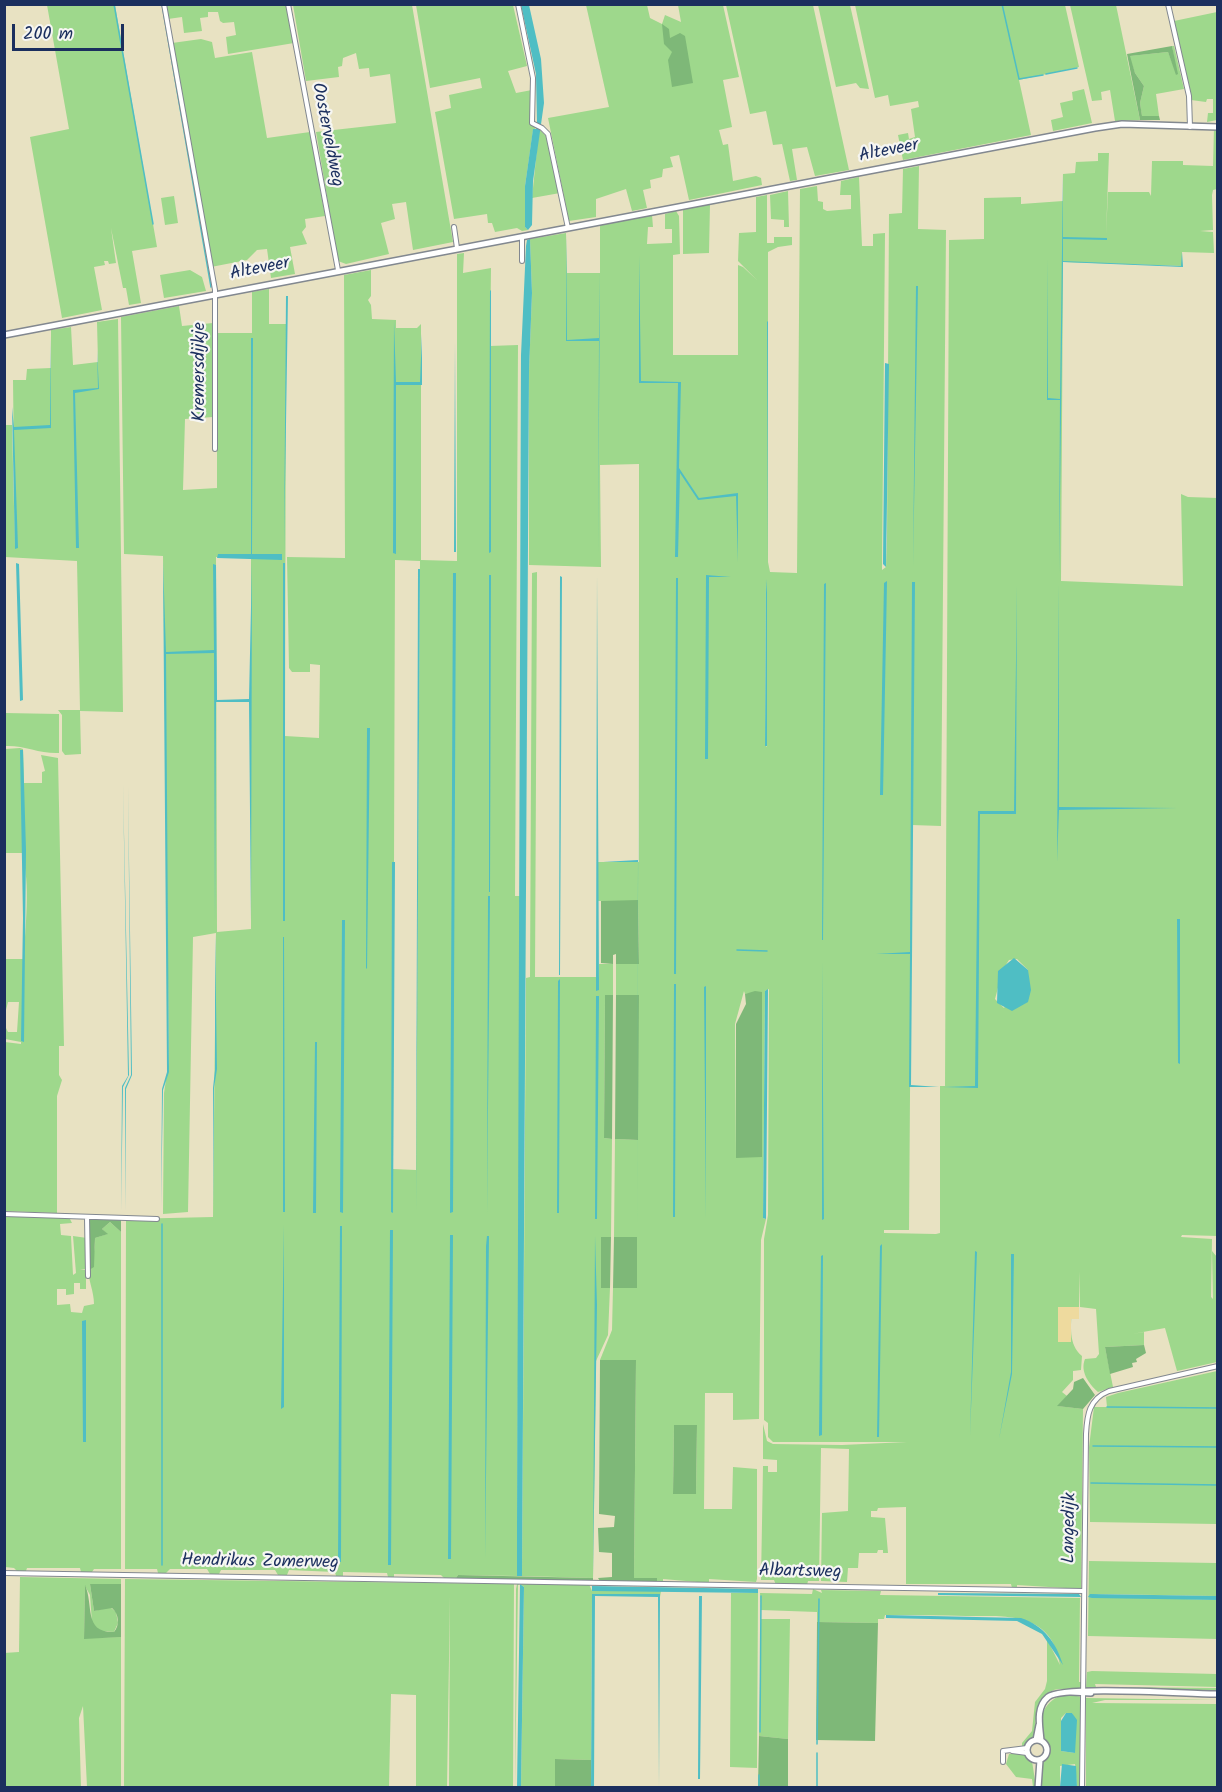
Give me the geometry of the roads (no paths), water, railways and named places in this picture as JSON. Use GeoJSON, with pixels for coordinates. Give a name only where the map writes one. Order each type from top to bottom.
{"type":"FeatureCollection","features":[{"type":"Feature","properties":{"kind":"street","name":"Kremersdijkje"},"geometry":{"type":"LineString","coordinates":[[164,4],[214,294],[215,449]]}},
{"type":"Feature","properties":{"kind":"street","name":"Oosterveldweg"},"geometry":{"type":"LineString","coordinates":[[288,4],[338,270]]}},
{"type":"Feature","properties":{"kind":"street"},"geometry":{"type":"LineString","coordinates":[[518,4],[533,78],[531,119],[538,127],[545,130],[550,139],[568,228]]}},
{"type":"Feature","properties":{"kind":"street"},"geometry":{"type":"LineString","coordinates":[[1168,4],[1189,96],[1190,125]]}},
{"type":"Feature","properties":{"kind":"street","name":"Alteveer"},"geometry":{"type":"LineString","coordinates":[[4,335],[1095,128],[1122,124],[1218,127]]}},
{"type":"Feature","properties":{"kind":"street"},"geometry":{"type":"LineString","coordinates":[[454,227],[457,248]]}},
{"type":"Feature","properties":{"kind":"street"},"geometry":{"type":"LineString","coordinates":[[522,236],[522,261]]}},
{"type":"Feature","properties":{"kind":"street"},"geometry":{"type":"LineString","coordinates":[[4,1214],[157,1219]]}},
{"type":"Feature","properties":{"kind":"street"},"geometry":{"type":"LineString","coordinates":[[87,1217],[88,1276]]}},
{"type":"Feature","properties":{"kind":"street","name":"Langedijk"},"geometry":{"type":"LineString","coordinates":[[1082,1788],[1086,1425],[1092,1403],[1104,1392],[1116,1388],[1218,1366]]}},
{"type":"Feature","properties":{"kind":"street","name":"Hendrikus Zomerweg"},"geometry":{"type":"LineString","coordinates":[[4,1573],[515,1581]]}},
{"type":"Feature","properties":{"kind":"street","name":"Albartsweg"},"geometry":{"type":"LineString","coordinates":[[515,1581],[1084,1591]]}},
{"type":"Feature","properties":{"kind":"street"},"geometry":{"type":"LineString","coordinates":[[1003,1762],[1003,1751],[1027,1750],[1038,1740],[1040,1712],[1046,1699],[1057,1693],[1218,1694]]}},
{"type":"Feature","properties":{"kind":"street"},"geometry":{"type":"LineString","coordinates":[[1038,1740],[1046,1745],[1047,1752],[1038,1760]]}},
{"type":"Feature","properties":{"kind":"street"},"geometry":{"type":"LineString","coordinates":[[1027,1750],[1038,1760],[1038,1788]]}},
{"type":"Feature","properties":{"kind":"water"},"geometry":{"type":"Polygon","coordinates":[[[521,5],[529,5],[541,59],[544,103],[533,181],[532,225],[528,230],[525,227],[525,186],[533,129],[536,129],[537,123],[536,74],[521,5]]]}},
{"type":"Feature","properties":{"kind":"water"},"geometry":{"type":"Polygon","coordinates":[[[1063,173],[1063,237],[1107,238],[1107,240],[1063,239],[1063,261],[1181,266],[1182,252],[1183,267],[1063,262],[1059,573],[1060,400],[1047,400],[1048,259],[1048,398],[1060,399],[1063,173]]]}},
{"type":"Feature","properties":{"kind":"water"},"geometry":{"type":"Polygon","coordinates":[[[566,234],[567,340],[599,338],[600,273],[598,554],[599,341],[566,341],[566,234]]]}},
{"type":"Feature","properties":{"kind":"water"},"geometry":{"type":"Polygon","coordinates":[[[530,239],[532,293],[529,371],[522,1576],[517,1576],[521,355],[526,246],[527,240],[530,239]]]}},
{"type":"Feature","properties":{"kind":"water"},"geometry":{"type":"Polygon","coordinates":[[[639,256],[641,381],[681,382],[679,468],[699,498],[738,493],[738,562],[736,496],[698,500],[680,473],[678,557],[675,557],[678,383],[639,383],[639,256]]]}},
{"type":"Feature","properties":{"kind":"water"},"geometry":{"type":"Polygon","coordinates":[[[916,286],[918,286],[913,566],[916,286]]]}},
{"type":"Feature","properties":{"kind":"water"},"geometry":{"type":"Polygon","coordinates":[[[490,291],[491,552],[489,553],[490,291]]]}},
{"type":"Feature","properties":{"kind":"water"},"geometry":{"type":"Polygon","coordinates":[[[286,296],[288,296],[284,551],[286,296]]]}},
{"type":"Feature","properties":{"kind":"water"},"geometry":{"type":"Polygon","coordinates":[[[394,321],[396,382],[420,382],[422,334],[422,385],[396,385],[396,554],[393,553],[394,321]]]}},
{"type":"Feature","properties":{"kind":"water"},"geometry":{"type":"Polygon","coordinates":[[[768,321],[767,565],[767,322],[768,321]]]}},
{"type":"Feature","properties":{"kind":"water"},"geometry":{"type":"Polygon","coordinates":[[[50,336],[51,428],[14,430],[18,548],[15,549],[12,407],[14,427],[50,425],[50,336]]]}},
{"type":"Feature","properties":{"kind":"water"},"geometry":{"type":"Polygon","coordinates":[[[251,338],[253,338],[252,554],[282,554],[282,560],[217,558],[218,554],[251,554],[251,338]]]}},
{"type":"Feature","properties":{"kind":"water"},"geometry":{"type":"Polygon","coordinates":[[[455,342],[456,552],[454,552],[455,342]]]}},
{"type":"Feature","properties":{"kind":"water"},"geometry":{"type":"Polygon","coordinates":[[[97,350],[99,389],[75,393],[79,548],[76,548],[73,390],[98,388],[97,350]]]}},
{"type":"Feature","properties":{"kind":"water"},"geometry":{"type":"Polygon","coordinates":[[[885,363],[889,364],[886,567],[883,564],[885,363]]]}},
{"type":"Feature","properties":{"kind":"water"},"geometry":{"type":"Polygon","coordinates":[[[163,561],[166,652],[214,650],[213,564],[216,565],[217,700],[249,699],[252,562],[251,921],[249,702],[216,702],[215,921],[214,653],[166,654],[169,1072],[163,1090],[161,1208],[162,1089],[167,1072],[163,561]]]}},
{"type":"Feature","properties":{"kind":"water"},"geometry":{"type":"Polygon","coordinates":[[[16,563],[19,564],[23,700],[20,701],[16,563]]]}},
{"type":"Feature","properties":{"kind":"water"},"geometry":{"type":"Polygon","coordinates":[[[283,563],[285,563],[285,921],[283,921],[283,563]]]}},
{"type":"Feature","properties":{"kind":"water"},"geometry":{"type":"Polygon","coordinates":[[[418,569],[420,569],[416,1211],[418,569]]]}},
{"type":"Feature","properties":{"kind":"water"},"geometry":{"type":"Polygon","coordinates":[[[639,572],[637,1222],[638,862],[603,862],[638,860],[639,572]]]}},
{"type":"Feature","properties":{"kind":"water"},"geometry":{"type":"Polygon","coordinates":[[[453,573],[456,573],[453,1212],[450,1213],[453,573]]]}},
{"type":"Feature","properties":{"kind":"water"},"geometry":{"type":"Polygon","coordinates":[[[489,575],[491,575],[490,892],[489,892],[489,575]]]}},
{"type":"Feature","properties":{"kind":"water"},"geometry":{"type":"Polygon","coordinates":[[[597,575],[599,990],[596,991],[597,575]]]}},
{"type":"Feature","properties":{"kind":"water"},"geometry":{"type":"Polygon","coordinates":[[[706,575],[731,577],[709,577],[708,759],[705,759],[706,575]]]}},
{"type":"Feature","properties":{"kind":"water"},"geometry":{"type":"Polygon","coordinates":[[[560,576],[562,577],[559,975],[560,576]]]}},
{"type":"Feature","properties":{"kind":"water"},"geometry":{"type":"Polygon","coordinates":[[[676,578],[678,578],[676,974],[674,974],[676,578]]]}},
{"type":"Feature","properties":{"kind":"water"},"geometry":{"type":"Polygon","coordinates":[[[766,579],[767,746],[765,746],[766,579]]]}},
{"type":"Feature","properties":{"kind":"water"},"geometry":{"type":"Polygon","coordinates":[[[887,581],[883,795],[880,795],[884,583],[887,581]]]}},
{"type":"Feature","properties":{"kind":"water"},"geometry":{"type":"Polygon","coordinates":[[[912,582],[915,582],[911,1085],[939,1087],[909,1087],[910,954],[876,954],[910,952],[912,582]]]}},
{"type":"Feature","properties":{"kind":"water"},"geometry":{"type":"Polygon","coordinates":[[[826,583],[823,940],[822,940],[824,584],[826,583]]]}},
{"type":"Feature","properties":{"kind":"water"},"geometry":{"type":"Polygon","coordinates":[[[1059,585],[1059,807],[1177,808],[1059,810],[1057,862],[1059,585]]]}},
{"type":"Feature","properties":{"kind":"water"},"geometry":{"type":"Polygon","coordinates":[[[1017,586],[1016,814],[980,814],[978,1088],[943,1087],[975,1086],[978,811],[1014,811],[1017,586]]]}},
{"type":"Feature","properties":{"kind":"water"},"geometry":{"type":"Polygon","coordinates":[[[367,728],[370,728],[367,969],[366,968],[367,728]]]}},
{"type":"Feature","properties":{"kind":"water"},"geometry":{"type":"Polygon","coordinates":[[[20,750],[23,750],[26,850],[24,1042],[21,1041],[23,918],[20,750]]]}},
{"type":"Feature","properties":{"kind":"water"},"geometry":{"type":"Polygon","coordinates":[[[123,784],[129,1075],[123,1087],[121,1211],[122,1086],[128,1076],[123,784]]]}},
{"type":"Feature","properties":{"kind":"water"},"geometry":{"type":"Polygon","coordinates":[[[128,786],[132,1075],[126,1089],[125,1211],[125,1088],[131,1075],[128,786]]]}},
{"type":"Feature","properties":{"kind":"water"},"geometry":{"type":"Polygon","coordinates":[[[392,862],[395,862],[393,1213],[391,1212],[392,862]]]}},
{"type":"Feature","properties":{"kind":"water"},"geometry":{"type":"Polygon","coordinates":[[[488,896],[490,896],[487,1214],[488,896]]]}},
{"type":"Feature","properties":{"kind":"water"},"geometry":{"type":"Polygon","coordinates":[[[1177,919],[1180,919],[1180,1064],[1178,1063],[1177,919]]]}},
{"type":"Feature","properties":{"kind":"water"},"geometry":{"type":"Polygon","coordinates":[[[342,920],[345,920],[343,1213],[340,1212],[342,920]]]}},
{"type":"Feature","properties":{"kind":"water"},"geometry":{"type":"Polygon","coordinates":[[[215,933],[217,1069],[214,1088],[214,1207],[213,1088],[215,933]]]}},
{"type":"Feature","properties":{"kind":"water"},"geometry":{"type":"Polygon","coordinates":[[[284,937],[285,1212],[283,1212],[284,937]]]}},
{"type":"Feature","properties":{"kind":"water"},"geometry":{"type":"Polygon","coordinates":[[[1014,958],[1028,970],[1031,990],[1028,1002],[1012,1011],[997,1003],[998,971],[1014,958]]]}},
{"type":"Feature","properties":{"kind":"water"},"geometry":{"type":"Polygon","coordinates":[[[822,962],[824,1219],[822,1220],[822,962]]]}},
{"type":"Feature","properties":{"kind":"water"},"geometry":{"type":"Polygon","coordinates":[[[560,979],[559,1213],[557,1213],[558,981],[560,979]]]}},
{"type":"Feature","properties":{"kind":"water"},"geometry":{"type":"Polygon","coordinates":[[[674,984],[676,984],[675,1217],[673,1217],[674,984]]]}},
{"type":"Feature","properties":{"kind":"water"},"geometry":{"type":"Polygon","coordinates":[[[706,986],[706,1218],[704,987],[706,986]]]}},
{"type":"Feature","properties":{"kind":"water"},"geometry":{"type":"Polygon","coordinates":[[[768,989],[766,1219],[763,1218],[765,991],[768,989]]]}},
{"type":"Feature","properties":{"kind":"water"},"geometry":{"type":"Polygon","coordinates":[[[596,996],[599,996],[597,1219],[595,1219],[596,996]]]}},
{"type":"Feature","properties":{"kind":"water"},"geometry":{"type":"Polygon","coordinates":[[[315,1042],[317,1042],[316,1213],[313,1213],[315,1042]]]}},
{"type":"Feature","properties":{"kind":"water"},"geometry":{"type":"Polygon","coordinates":[[[284,1225],[284,1407],[281,1409],[284,1225]]]}},
{"type":"Feature","properties":{"kind":"water"},"geometry":{"type":"Polygon","coordinates":[[[340,1226],[342,1226],[341,1562],[338,1562],[340,1226]]]}},
{"type":"Feature","properties":{"kind":"water"},"geometry":{"type":"Polygon","coordinates":[[[390,1230],[393,1230],[391,1565],[388,1565],[390,1230]]]}},
{"type":"Feature","properties":{"kind":"water"},"geometry":{"type":"Polygon","coordinates":[[[450,1235],[453,1235],[451,1559],[448,1559],[450,1235]]]}},
{"type":"Feature","properties":{"kind":"water"},"geometry":{"type":"Polygon","coordinates":[[[487,1236],[489,1236],[485,1558],[486,1246],[487,1236]]]}},
{"type":"Feature","properties":{"kind":"water"},"geometry":{"type":"Polygon","coordinates":[[[595,1236],[597,1305],[593,1578],[595,1236]]]}},
{"type":"Feature","properties":{"kind":"water"},"geometry":{"type":"Polygon","coordinates":[[[882,1244],[879,1437],[877,1437],[880,1246],[882,1244]]]}},
{"type":"Feature","properties":{"kind":"water"},"geometry":{"type":"Polygon","coordinates":[[[975,1251],[977,1252],[970,1436],[975,1251]]]}},
{"type":"Feature","properties":{"kind":"water"},"geometry":{"type":"Polygon","coordinates":[[[1011,1254],[1014,1254],[1012,1374],[999,1439],[1011,1372],[1011,1254]]]}},
{"type":"Feature","properties":{"kind":"water"},"geometry":{"type":"Polygon","coordinates":[[[823,1255],[822,1435],[819,1436],[821,1256],[823,1255]]]}},
{"type":"Feature","properties":{"kind":"water"},"geometry":{"type":"Polygon","coordinates":[[[86,1320],[86,1442],[83,1442],[82,1321],[86,1320]]]}},
{"type":"Feature","properties":{"kind":"water"},"geometry":{"type":"Polygon","coordinates":[[[520,1584],[524,1587],[521,1787],[517,1788],[520,1584]]]}},
{"type":"Feature","properties":{"kind":"water"},"geometry":{"type":"Polygon","coordinates":[[[592,1586],[758,1589],[758,1593],[592,1591],[592,1586]]]}},
{"type":"Feature","properties":{"kind":"water"},"geometry":{"type":"Polygon","coordinates":[[[938,1593],[1079,1594],[1081,1597],[938,1595],[938,1593]]]}},
{"type":"Feature","properties":{"kind":"water"},"geometry":{"type":"Polygon","coordinates":[[[592,1594],[660,1594],[659,1787],[658,1597],[595,1596],[594,1787],[591,1787],[592,1594]]]}},
{"type":"Feature","properties":{"kind":"water"},"geometry":{"type":"Polygon","coordinates":[[[1090,1594],[1217,1596],[1218,1600],[1092,1598],[1088,1597],[1090,1594]]]}},
{"type":"Feature","properties":{"kind":"water"},"geometry":{"type":"Polygon","coordinates":[[[699,1596],[702,1596],[700,1779],[698,1779],[699,1596]]]}},
{"type":"Feature","properties":{"kind":"water"},"geometry":{"type":"Polygon","coordinates":[[[886,1615],[1021,1618],[1043,1630],[1057,1649],[1063,1665],[1042,1634],[1017,1621],[886,1618],[886,1615]]]}},
{"type":"Feature","properties":{"kind":"water"},"geometry":{"type":"Polygon","coordinates":[[[1066,1713],[1072,1713],[1077,1720],[1075,1753],[1061,1751],[1061,1721],[1066,1713]]]}},
{"type":"Feature","properties":{"kind":"water"},"geometry":{"type":"Polygon","coordinates":[[[1062,1764],[1076,1766],[1077,1787],[1060,1787],[1062,1764]]]}},
{"type":"Feature","properties":{"kind":"waterway"},"geometry":{"type":"LineString","coordinates":[[114,4],[153,224]]}},
{"type":"Feature","properties":{"kind":"waterway"},"geometry":{"type":"LineString","coordinates":[[162,4],[211,287]]}},
{"type":"Feature","properties":{"kind":"waterway"},"geometry":{"type":"LineString","coordinates":[[1002,4],[1019,79],[1043,75]]}},
{"type":"Feature","properties":{"kind":"waterway"},"geometry":{"type":"LineString","coordinates":[[1046,74],[1077,68]]}},
{"type":"Feature","properties":{"kind":"waterway"},"geometry":{"type":"LineString","coordinates":[[737,950],[767,951]]}},
{"type":"Feature","properties":{"kind":"waterway"},"geometry":{"type":"LineString","coordinates":[[162,1224],[162,1565]]}},
{"type":"Feature","properties":{"kind":"waterway"},"geometry":{"type":"LineString","coordinates":[[1107,1407],[1218,1408]]}},
{"type":"Feature","properties":{"kind":"waterway"},"geometry":{"type":"LineString","coordinates":[[1093,1446],[1218,1447]]}},
{"type":"Feature","properties":{"kind":"waterway"},"geometry":{"type":"LineString","coordinates":[[1091,1483],[1218,1485]]}},
{"type":"Feature","properties":{"kind":"waterway"},"geometry":{"type":"LineString","coordinates":[[760,1732],[761,1596]]}},
{"type":"Feature","properties":{"kind":"waterway"},"geometry":{"type":"LineString","coordinates":[[817,1744],[819,1599]]}},
{"type":"Feature","properties":{"kind":"waterway"},"geometry":{"type":"LineString","coordinates":[[817,1753],[817,1788]]}},
{"type":"Feature","properties":{"kind":"waterway"},"geometry":{"type":"LineString","coordinates":[[759,1775],[759,1788]]}}]}
